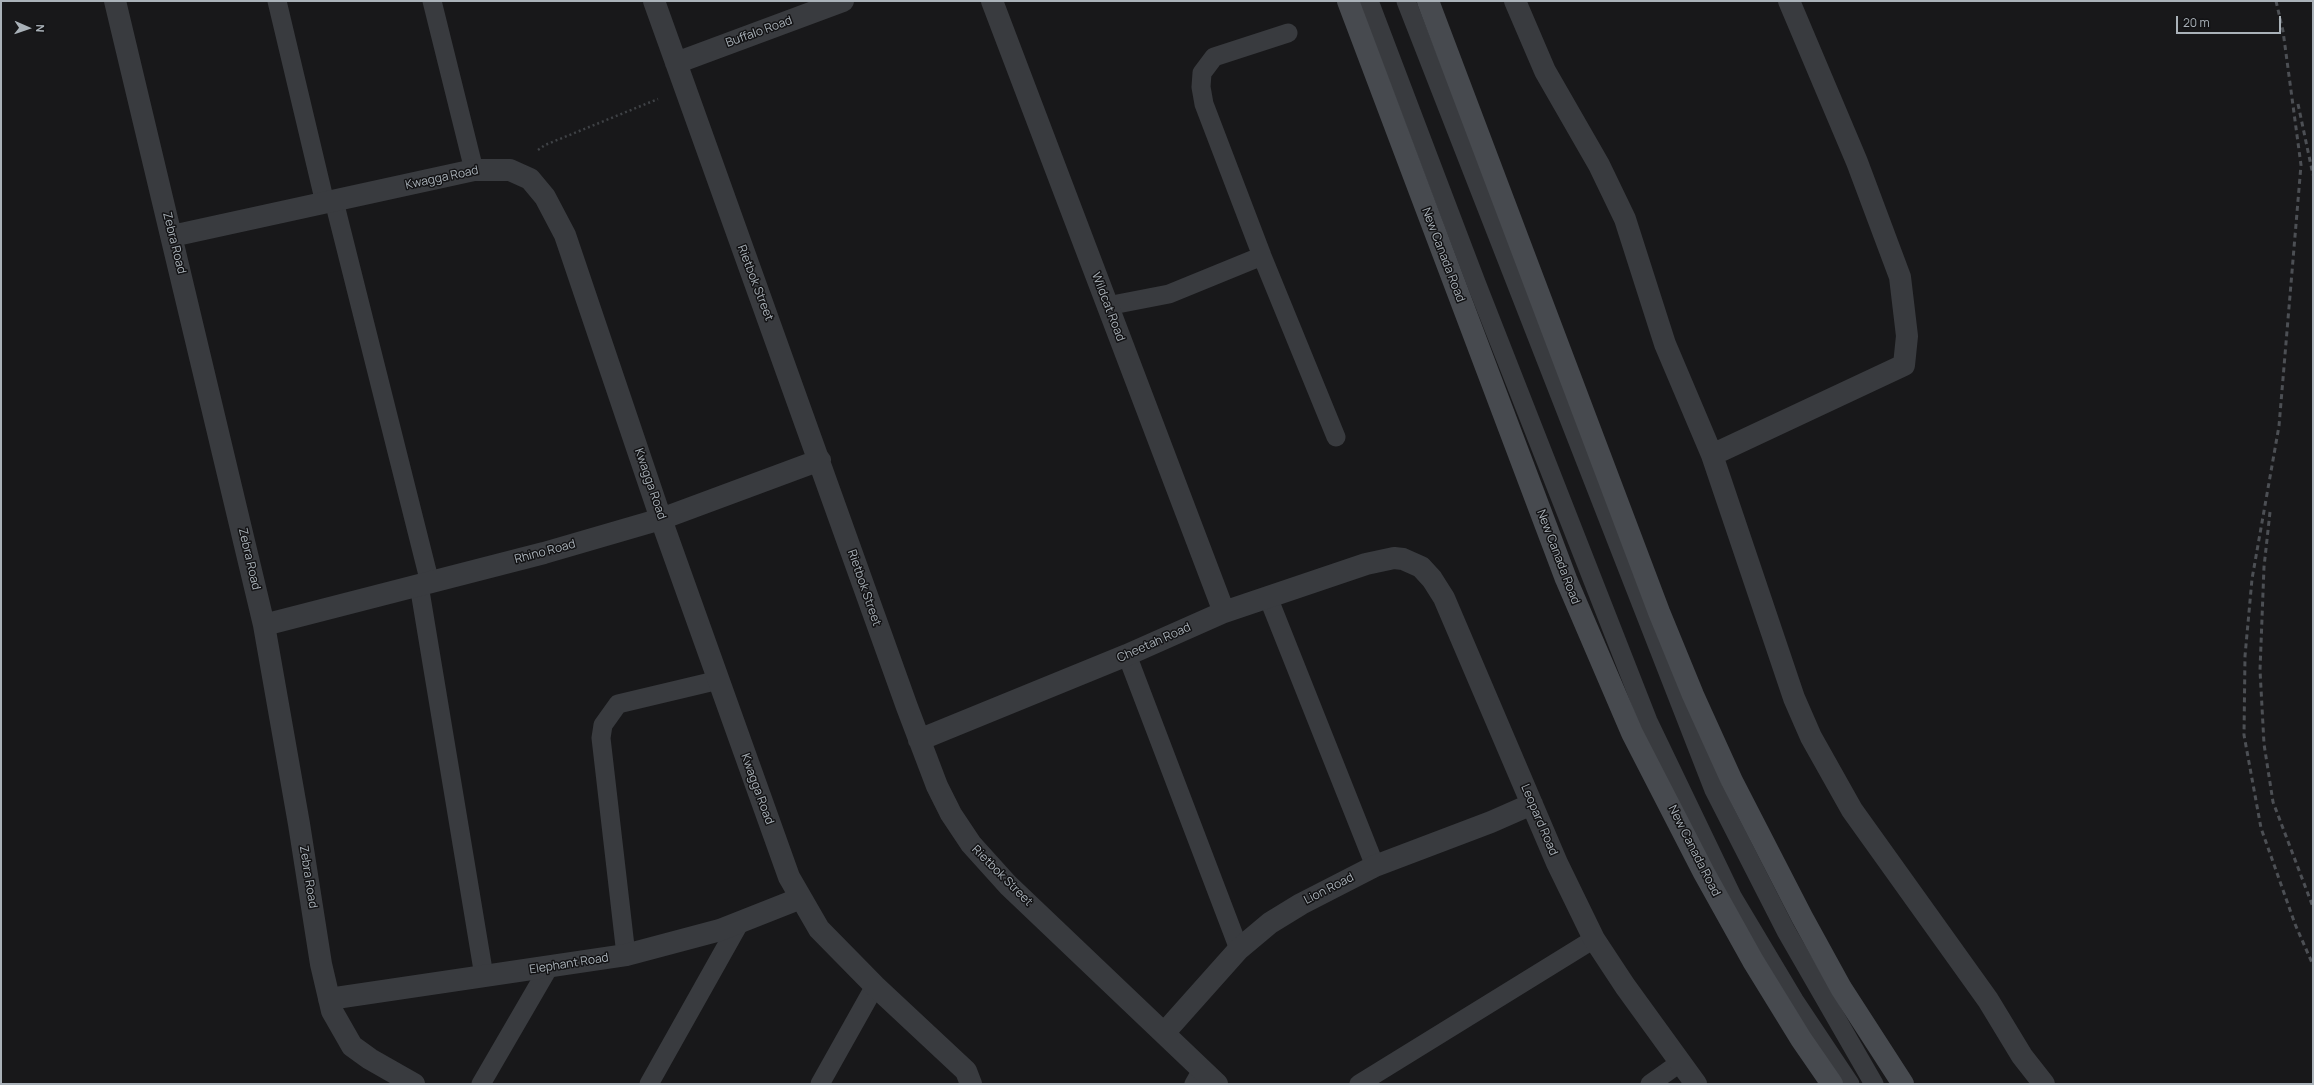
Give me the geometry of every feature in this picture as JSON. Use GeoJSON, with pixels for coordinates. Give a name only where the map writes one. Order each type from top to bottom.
{"type":"FeatureCollection","features":[{"type":"Feature","properties":{"kind":"main road","name":"New Canada Road"},"geometry":{"type":"LineString","coordinates":[[1348,1],[1563,572],[1632,733],[1704,873],[1753,961],[1801,1039],[1832,1084]]}},
{"type":"Feature","properties":{"kind":"main road"},"geometry":{"type":"LineString","coordinates":[[1428,1],[1628,531],[1693,695],[1738,794],[1798,910],[1842,988],[1903,1084]]}},
{"type":"Feature","properties":{"kind":"street","name":"Zebra Road"},"geometry":{"type":"LineString","coordinates":[[115,1],[264,624],[301,832],[321,964],[329,999],[336,1018],[352,1046],[370,1059],[414,1084]]}},
{"type":"Feature","properties":{"kind":"street","name":"Rietbok Street"},"geometry":{"type":"LineString","coordinates":[[654,1],[684,89],[820,460],[860,580],[936,786],[959,830],[970,844],[1008,884],[1165,1032],[1205,1079]]}},
{"type":"Feature","properties":{"kind":"street","name":"Buffalo Road"},"geometry":{"type":"LineString","coordinates":[[676,63],[843,1]]}},
{"type":"Feature","properties":{"kind":"street","name":"Wildcat Road"},"geometry":{"type":"LineString","coordinates":[[992,1],[1224,612]]}},
{"type":"Feature","properties":{"kind":"street"},"geometry":{"type":"LineString","coordinates":[[1515,1],[1546,71],[1599,165],[1625,219],[1665,344],[1712,455],[1794,698],[1811,737],[1852,810],[1988,1000],[2022,1056],[2044,1084]]}},
{"type":"Feature","properties":{"kind":"street"},"geometry":{"type":"LineString","coordinates":[[1712,455],[1842,392],[1904,365],[1907,336],[1900,277],[1857,162],[1789,1]]}},
{"type":"Feature","properties":{"kind":"street","name":"Kwagga Road"},"geometry":{"type":"LineString","coordinates":[[172,236],[474,170],[510,170],[530,180],[545,197],[566,235],[661,519],[788,877],[819,929],[875,986],[966,1071],[971,1084]]}},
{"type":"Feature","properties":{"kind":"street","name":"Rhino Road"},"geometry":{"type":"LineString","coordinates":[[264,624],[544,553],[661,519],[820,460]]}},
{"type":"Feature","properties":{"kind":"street","name":"Cheetah Road"},"geometry":{"type":"LineString","coordinates":[[919,740],[1127,655],[1224,612],[1366,564],[1394,558]]}},
{"type":"Feature","properties":{"kind":"street","name":"Leopard Road"},"geometry":{"type":"LineString","coordinates":[[1394,558],[1403,559],[1420,567],[1432,579],[1444,598],[1557,863],[1594,939],[1696,1084]]}},
{"type":"Feature","properties":{"kind":"street","name":"Lion Road"},"geometry":{"type":"LineString","coordinates":[[1165,1032],[1239,949],[1270,923],[1301,904],[1375,866],[1491,822],[1532,804]]}},
{"type":"Feature","properties":{"kind":"street","name":"Elephant Road"},"geometry":{"type":"LineString","coordinates":[[329,999],[626,955],[677,943],[740,922],[801,898]]}},
{"type":"Feature","properties":{"kind":"lane"},"geometry":{"type":"LineString","coordinates":[[277,1],[330,202],[425,584],[484,976]]}},
{"type":"Feature","properties":{"kind":"lane"},"geometry":{"type":"LineString","coordinates":[[432,1],[474,170]]}},
{"type":"Feature","properties":{"kind":"lane","name":"New Canada Road"},"geometry":{"type":"LineString","coordinates":[[1369,1],[1477,285],[1648,721],[1733,898],[1794,1000],[1850,1084]]}},
{"type":"Feature","properties":{"kind":"lane"},"geometry":{"type":"LineString","coordinates":[[1406,1],[1714,790],[1786,931],[1874,1084]]}},
{"type":"Feature","properties":{"kind":"lane"},"geometry":{"type":"LineString","coordinates":[[1288,33],[1214,57],[1202,73],[1201,87],[1204,104],[1262,256],[1336,437]]}},
{"type":"Feature","properties":{"kind":"lane"},"geometry":{"type":"LineString","coordinates":[[1107,306],[1169,294],[1262,256]]}},
{"type":"Feature","properties":{"kind":"lane"},"geometry":{"type":"LineString","coordinates":[[1268,597],[1375,866]]}},
{"type":"Feature","properties":{"kind":"lane"},"geometry":{"type":"LineString","coordinates":[[1127,655],[1239,949]]}},
{"type":"Feature","properties":{"kind":"lane"},"geometry":{"type":"LineString","coordinates":[[626,955],[601,738],[603,724],[618,704],[719,680]]}},
{"type":"Feature","properties":{"kind":"lane"},"geometry":{"type":"LineString","coordinates":[[649,1084],[740,922]]}},
{"type":"Feature","properties":{"kind":"lane"},"geometry":{"type":"LineString","coordinates":[[1359,1084],[1594,939]]}},
{"type":"Feature","properties":{"kind":"lane"},"geometry":{"type":"LineString","coordinates":[[481,1084],[549,967]]}},
{"type":"Feature","properties":{"kind":"lane"},"geometry":{"type":"LineString","coordinates":[[820,1084],[875,986]]}},
{"type":"Feature","properties":{"kind":"lane"},"geometry":{"type":"LineString","coordinates":[[1650,1084],[1681,1062]]}},
{"type":"Feature","properties":{"kind":"path"},"geometry":{"type":"LineString","coordinates":[[510,170],[545,145],[684,89]]}},
{"type":"Feature","properties":{"kind":"railway"},"geometry":{"type":"LineString","coordinates":[[2276,1],[2283,31],[2301,165],[2279,426],[2252,579],[2245,656],[2244,735],[2261,828],[2295,924],[2313,965]]}},
{"type":"Feature","properties":{"kind":"railway"},"geometry":{"type":"LineString","coordinates":[[2298,104],[2313,175]]}},
{"type":"Feature","properties":{"kind":"railway"},"geometry":{"type":"LineString","coordinates":[[2270,512],[2264,567],[2260,670],[2264,744],[2273,802],[2313,907]]}}]}
